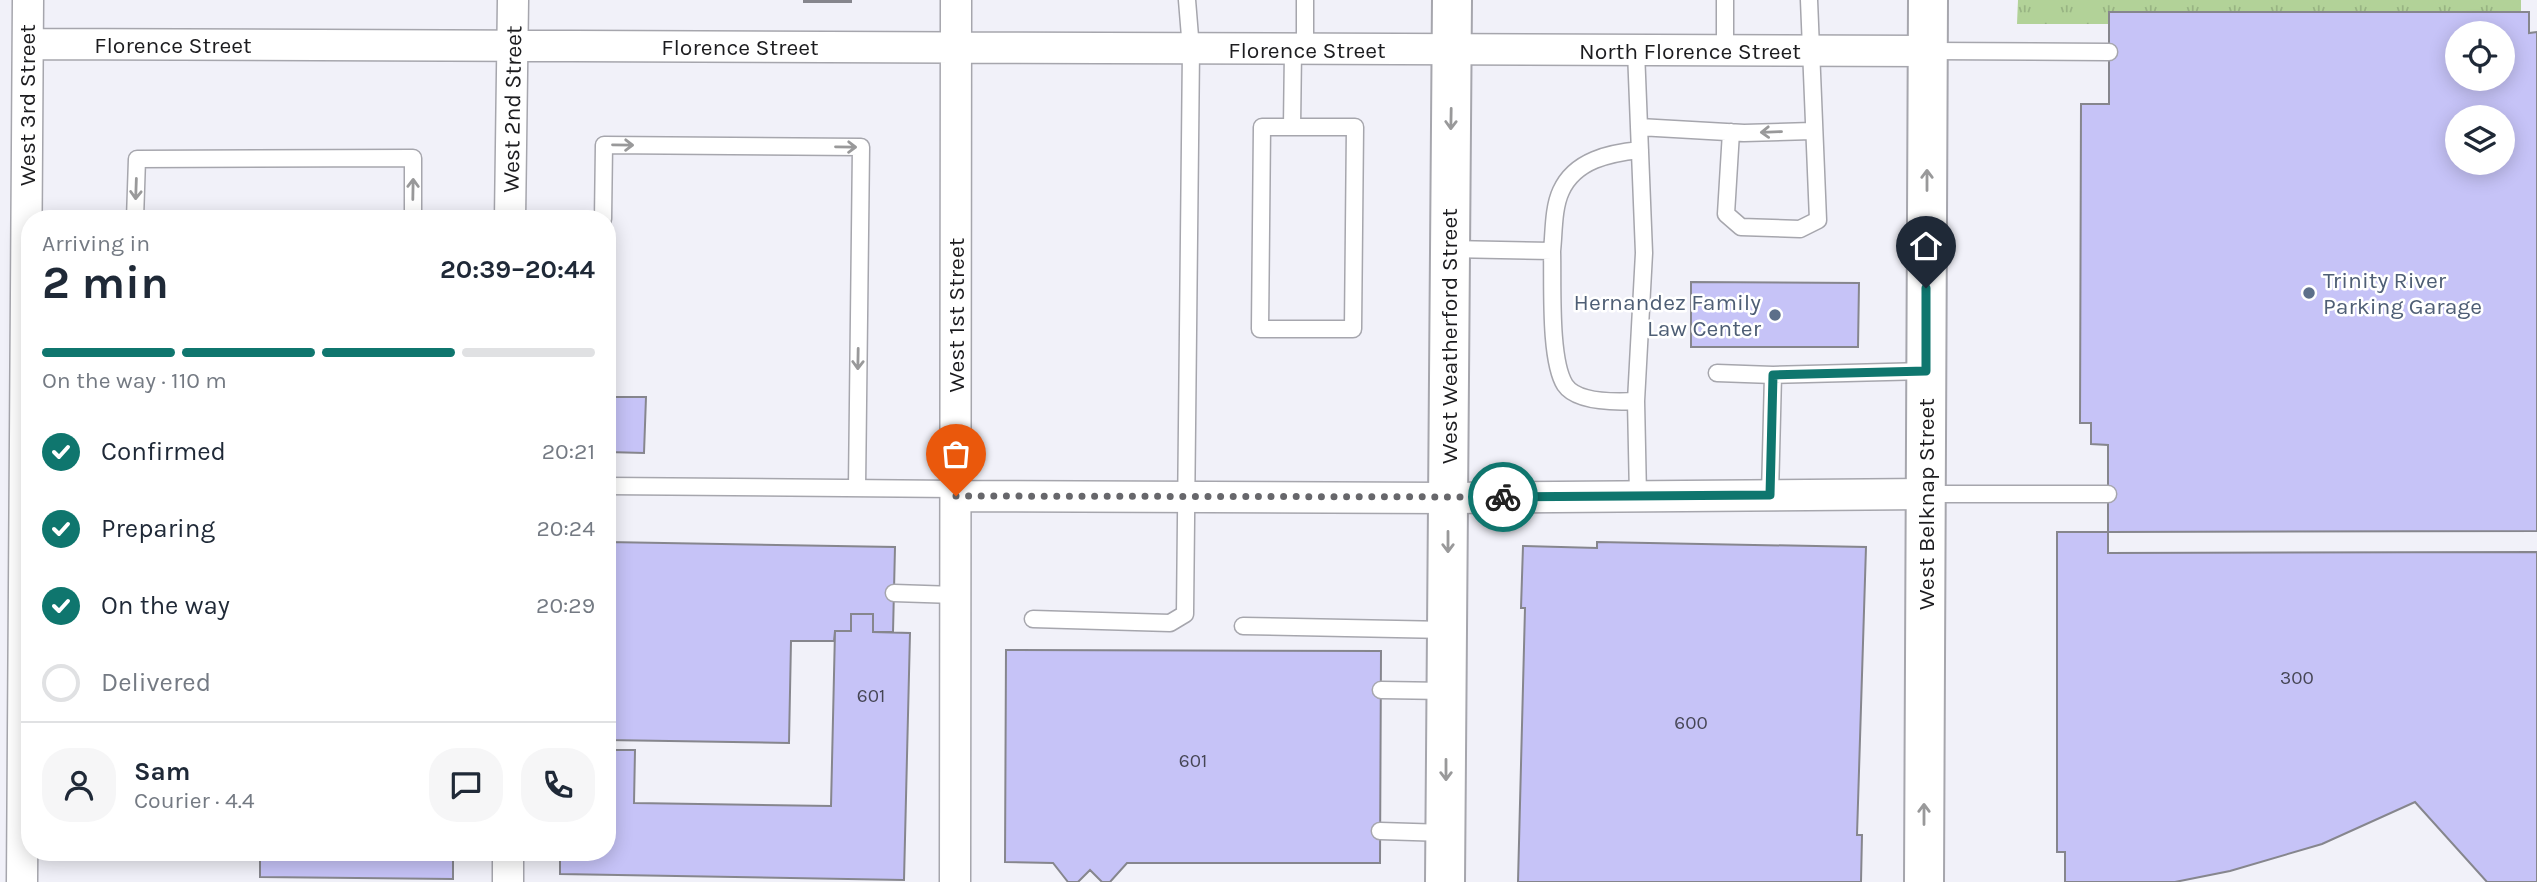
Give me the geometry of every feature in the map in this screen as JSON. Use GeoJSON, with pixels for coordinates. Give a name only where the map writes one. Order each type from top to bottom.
{"type":"FeatureCollection","features":[{"type":"Feature","properties":{"kind":"main road","name":"West Weatherford Street"},"geometry":{"type":"LineString","coordinates":[[1445,882],[1452,0]]}},
{"type":"Feature","properties":{"kind":"main road","name":"West Belknap Street"},"geometry":{"type":"LineString","coordinates":[[1924,882],[1927,0]]}},
{"type":"Feature","properties":{"kind":"street","name":"West 3rd Street"},"geometry":{"type":"LineString","coordinates":[[28,0],[28,210]]}},
{"type":"Feature","properties":{"kind":"street","name":"West 2nd Street"},"geometry":{"type":"LineString","coordinates":[[510,210],[513,0]]}},
{"type":"Feature","properties":{"kind":"street","name":"West 1st Street"},"geometry":{"type":"LineString","coordinates":[[955,882],[956,0]]}},
{"type":"Feature","properties":{"kind":"street","name":"Florence Street"},"geometry":{"type":"LineString","coordinates":[[28,44],[1452,51]]}},
{"type":"Feature","properties":{"kind":"street","name":"North Florence Street"},"geometry":{"type":"LineString","coordinates":[[1452,51],[1927,51]]}},
{"type":"Feature","properties":{"kind":"street"},"geometry":{"type":"LineString","coordinates":[[956,493],[1448,498],[1926,494]]}},
{"type":"Feature","properties":{"kind":"street","name":"West 3rd Street"},"geometry":{"type":"LineString","coordinates":[[22,861],[22,882]]}},
{"type":"Feature","properties":{"kind":"street"},"geometry":{"type":"LineString","coordinates":[[508,861],[508,882]]}},
{"type":"Feature","properties":{"kind":"lane"},"geometry":{"type":"LineString","coordinates":[[1033,619],[1170,623],[1185,614],[1191,49],[1187,0]]}},
{"type":"Feature","properties":{"kind":"lane"},"geometry":{"type":"LineString","coordinates":[[1292,127],[1305,0]]}},
{"type":"Feature","properties":{"kind":"lane"},"geometry":{"type":"LineString","coordinates":[[1725,0],[1725,51]]}},
{"type":"Feature","properties":{"kind":"lane"},"geometry":{"type":"LineString","coordinates":[[1731,132],[1726,214],[1741,227],[1800,229],[1818,220],[1820,214],[1812,131],[1809,0]]}},
{"type":"Feature","properties":{"kind":"lane"},"geometry":{"type":"LineString","coordinates":[[1636,51],[1644,253],[1636,401],[1639,496]]}},
{"type":"Feature","properties":{"kind":"lane"},"geometry":{"type":"LineString","coordinates":[[1927,51],[2109,52]]}},
{"type":"Feature","properties":{"kind":"lane"},"geometry":{"type":"LineString","coordinates":[[1262,127],[1292,127],[1355,127],[1353,329],[1260,329],[1262,127]]}},
{"type":"Feature","properties":{"kind":"lane"},"geometry":{"type":"LineString","coordinates":[[1639,127],[1731,132],[1812,131]]}},
{"type":"Feature","properties":{"kind":"lane"},"geometry":{"type":"LineString","coordinates":[[603,210],[604,145],[861,147],[857,488]]}},
{"type":"Feature","properties":{"kind":"lane"},"geometry":{"type":"LineString","coordinates":[[1636,401],[1587,398],[1566,387],[1556,362],[1552,251],[1561,191],[1576,173],[1604,153],[1640,150]]}},
{"type":"Feature","properties":{"kind":"lane"},"geometry":{"type":"LineString","coordinates":[[135,210],[137,159],[413,159],[412,210]]}},
{"type":"Feature","properties":{"kind":"lane"},"geometry":{"type":"LineString","coordinates":[[1450,249],[1552,251]]}},
{"type":"Feature","properties":{"kind":"lane"},"geometry":{"type":"LineString","coordinates":[[1717,373],[1773,375],[1926,371]]}},
{"type":"Feature","properties":{"kind":"lane"},"geometry":{"type":"LineString","coordinates":[[1770,495],[1773,375]]}},
{"type":"Feature","properties":{"kind":"lane"},"geometry":{"type":"LineString","coordinates":[[616,486],[857,488],[956,493]]}},
{"type":"Feature","properties":{"kind":"lane"},"geometry":{"type":"LineString","coordinates":[[1926,494],[2108,494]]}},
{"type":"Feature","properties":{"kind":"lane"},"geometry":{"type":"LineString","coordinates":[[894,593],[955,595]]}},
{"type":"Feature","properties":{"kind":"lane"},"geometry":{"type":"LineString","coordinates":[[1243,626],[1447,630]]}},
{"type":"Feature","properties":{"kind":"lane"},"geometry":{"type":"LineString","coordinates":[[1381,690],[1446,691]]}},
{"type":"Feature","properties":{"kind":"lane"},"geometry":{"type":"LineString","coordinates":[[1380,831],[1446,833]]}},
{"type":"Feature","properties":{"kind":"green space"},"geometry":{"type":"Polygon","coordinates":[[[2018,0],[2521,0],[2521,11],[2109,12],[2109,24],[2017,24],[2018,0]]]}},
{"type":"Feature","properties":{"kind":"building"},"geometry":{"type":"Polygon","coordinates":[[[851,0],[851,2],[804,2],[851,0]]]}},
{"type":"Feature","properties":{"kind":"building","name":"Trinity River Parking Garage"},"geometry":{"type":"Polygon","coordinates":[[[2109,12],[2529,12],[2529,33],[2537,32],[2537,531],[2108,532],[2108,445],[2091,444],[2091,423],[2080,423],[2081,104],[2109,104],[2109,12]]]}},
{"type":"Feature","properties":{"kind":"building","name":"Hernandez Family Law Center"},"geometry":{"type":"Polygon","coordinates":[[[1691,282],[1859,283],[1858,347],[1691,347],[1691,282]]]}},
{"type":"Feature","properties":{"kind":"building"},"geometry":{"type":"Polygon","coordinates":[[[616,397],[646,397],[644,453],[616,452],[616,397]]]}},
{"type":"Feature","properties":{"kind":"building"},"geometry":{"type":"Polygon","coordinates":[[[2057,532],[2108,532],[2108,553],[2537,552],[2537,882],[2487,882],[2415,802],[2322,844],[2230,871],[2175,882],[2065,882],[2065,852],[2057,852],[2057,532]]]}},
{"type":"Feature","properties":{"kind":"building"},"geometry":{"type":"Polygon","coordinates":[[[616,542],[895,547],[893,632],[873,632],[873,614],[851,614],[851,631],[835,631],[834,641],[791,641],[789,743],[616,740],[616,542]]]}},
{"type":"Feature","properties":{"kind":"building"},"geometry":{"type":"Polygon","coordinates":[[[1597,542],[1866,547],[1857,835],[1862,835],[1861,882],[1518,882],[1525,608],[1521,608],[1523,546],[1597,548],[1597,542]]]}},
{"type":"Feature","properties":{"kind":"building"},"geometry":{"type":"Polygon","coordinates":[[[851,614],[873,614],[873,632],[910,633],[904,880],[560,874],[560,861],[616,861],[616,750],[635,750],[634,803],[831,806],[835,631],[851,631],[851,614]]]}},
{"type":"Feature","properties":{"kind":"building"},"geometry":{"type":"Polygon","coordinates":[[[1006,650],[1381,651],[1380,863],[1127,863],[1110,882],[1102,882],[1090,870],[1078,882],[1068,882],[1053,863],[1005,862],[1006,650]]]}},
{"type":"Feature","properties":{"kind":"building"},"geometry":{"type":"Polygon","coordinates":[[[260,861],[453,861],[453,879],[260,877],[260,861]]]}},
{"type":"Feature","properties":{"kind":"way so far"},"geometry":{"type":"LineString","coordinates":[[956,496],[1503,497]]}},
{"type":"Feature","properties":{"kind":"place","name":"Trinity River Parking Garage"},"geometry":{"type":"Point","coordinates":[2309,293]}},
{"type":"Feature","properties":{"kind":"place","name":"Hernandez Family Law Center"},"geometry":{"type":"Point","coordinates":[1775,315]}},
{"type":"Feature","properties":{"kind":"route"},"geometry":{"type":"LineString","coordinates":[[1503,497],[1770,495],[1773,375],[1926,371],[1926,288]]}}]}
